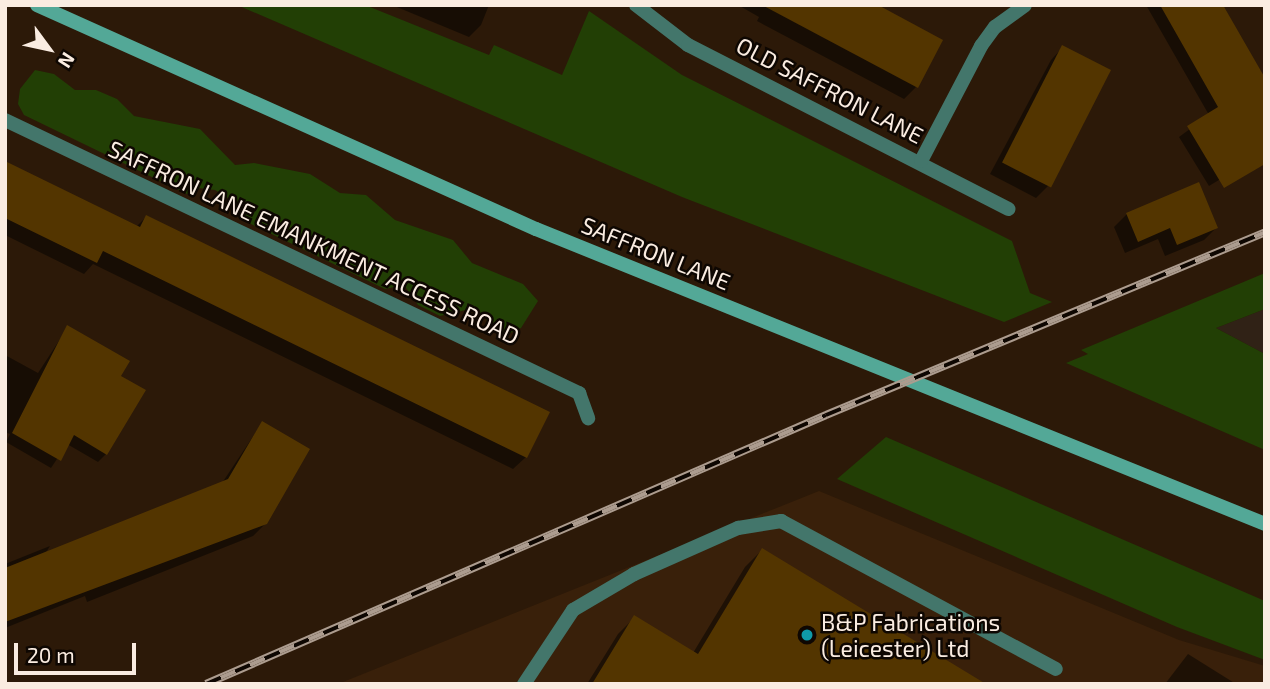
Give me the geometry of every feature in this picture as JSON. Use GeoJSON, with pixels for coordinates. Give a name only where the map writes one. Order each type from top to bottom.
{"type":"FeatureCollection","features":[{"type":"Feature","properties":{"kind":"main road","name":"SAFFRON LANE"},"geometry":{"type":"LineString","coordinates":[[37,5],[536,229],[1265,524]]}},
{"type":"Feature","properties":{"kind":"street","name":"OLD SAFFRON LANE"},"geometry":{"type":"LineString","coordinates":[[636,5],[688,45],[921,161],[1009,209]]}},
{"type":"Feature","properties":{"kind":"street"},"geometry":{"type":"LineString","coordinates":[[921,161],[981,46],[995,27],[1024,5]]}},
{"type":"Feature","properties":{"kind":"street","name":"SAFFRON LANE EMANKMENT ACCESS ROAD"},"geometry":{"type":"LineString","coordinates":[[5,120],[579,393],[588,418]]}},
{"type":"Feature","properties":{"kind":"street"},"geometry":{"type":"LineString","coordinates":[[524,684],[573,610],[634,574],[738,528],[781,521],[1056,669]]}},
{"type":"Feature","properties":{"kind":"shaded area"},"geometry":{"type":"Polygon","coordinates":[[[1265,309],[1265,354],[1216,328],[1265,309]]]}},
{"type":"Feature","properties":{"kind":"shaded area"},"geometry":{"type":"Polygon","coordinates":[[[819,491],[1179,640],[1265,666],[1265,684],[338,684],[819,491]]]}},
{"type":"Feature","properties":{"kind":"green space"},"geometry":{"type":"Polygon","coordinates":[[[237,5],[365,5],[489,55],[494,45],[562,75],[589,11],[682,75],[1012,241],[1030,293],[1052,302],[1004,322],[682,197],[237,5]]]}},
{"type":"Feature","properties":{"kind":"green space"},"geometry":{"type":"Polygon","coordinates":[[[35,70],[54,74],[75,90],[96,90],[117,99],[134,116],[200,129],[235,165],[254,163],[310,174],[340,193],[366,195],[395,220],[453,240],[472,263],[523,284],[538,301],[521,328],[506,335],[488,328],[485,314],[466,310],[440,316],[418,305],[404,285],[385,289],[249,223],[233,201],[215,190],[198,188],[187,194],[24,115],[18,104],[20,89],[35,70]]]}},
{"type":"Feature","properties":{"kind":"green space"},"geometry":{"type":"Polygon","coordinates":[[[1265,273],[1265,309],[1216,328],[1265,354],[1265,450],[1066,363],[1088,354],[1081,350],[1265,273]]]}},
{"type":"Feature","properties":{"kind":"green space"},"geometry":{"type":"Polygon","coordinates":[[[886,437],[1265,601],[1265,660],[1177,627],[837,479],[886,437]]]}},
{"type":"Feature","properties":{"kind":"building"},"geometry":{"type":"Polygon","coordinates":[[[762,5],[878,5],[943,40],[918,88],[762,5]]]}},
{"type":"Feature","properties":{"kind":"building"},"geometry":{"type":"Polygon","coordinates":[[[1160,5],[1223,5],[1265,78],[1265,164],[1224,188],[1187,126],[1218,107],[1160,5]]]}},
{"type":"Feature","properties":{"kind":"building"},"geometry":{"type":"Polygon","coordinates":[[[1062,45],[1111,70],[1051,188],[1002,163],[1062,45]]]}},
{"type":"Feature","properties":{"kind":"building"},"geometry":{"type":"Polygon","coordinates":[[[5,161],[140,227],[146,215],[550,412],[527,458],[103,251],[97,263],[5,218],[5,161]]]}},
{"type":"Feature","properties":{"kind":"building"},"geometry":{"type":"Polygon","coordinates":[[[1199,182],[1218,228],[1177,245],[1170,228],[1138,242],[1126,213],[1199,182]]]}},
{"type":"Feature","properties":{"kind":"building"},"geometry":{"type":"Polygon","coordinates":[[[67,325],[130,361],[121,376],[146,390],[107,455],[74,435],[61,461],[12,433],[67,325]]]}},
{"type":"Feature","properties":{"kind":"building"},"geometry":{"type":"Polygon","coordinates":[[[262,421],[310,449],[267,524],[5,622],[5,568],[228,479],[262,421]]]}},
{"type":"Feature","properties":{"kind":"building","name":"B&P Fabrications (Leicester) Ltd"},"geometry":{"type":"Polygon","coordinates":[[[762,548],[986,684],[592,684],[634,615],[698,654],[762,548]]]}},
{"type":"Feature","properties":{"kind":"railway"},"geometry":{"type":"LineString","coordinates":[[206,684],[826,415],[1265,232]]}},
{"type":"Feature","properties":{"kind":"place","name":"B&P Fabrications (Leicester) Ltd"},"geometry":{"type":"Point","coordinates":[807,635]}}]}
